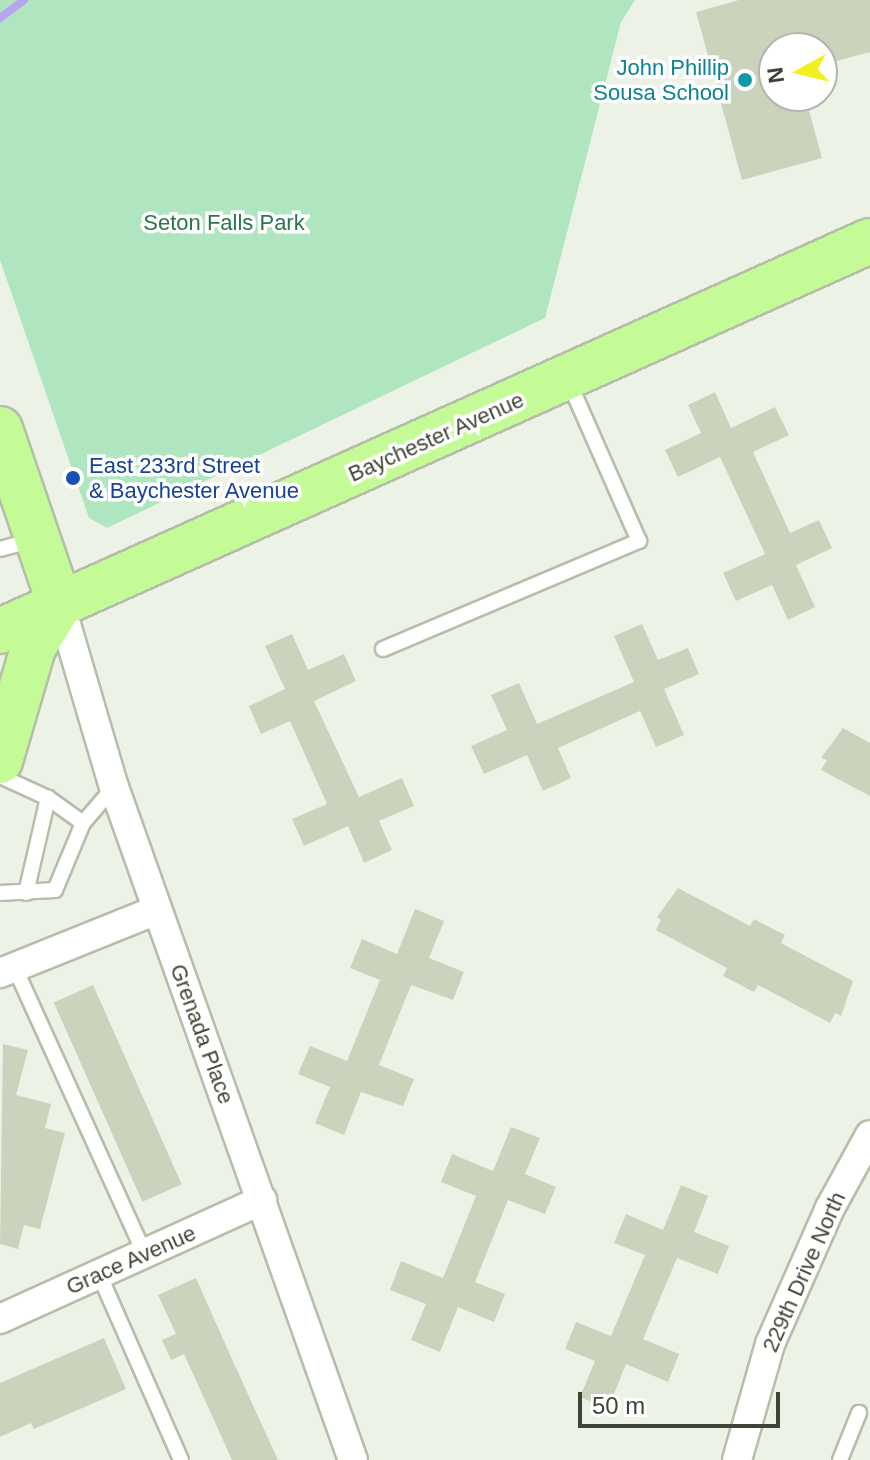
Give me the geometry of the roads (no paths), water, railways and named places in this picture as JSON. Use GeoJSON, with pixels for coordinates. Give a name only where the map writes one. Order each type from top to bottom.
{"type":"FeatureCollection","features":[{"type":"Feature","properties":{"kind":"main road","name":"Baychester Avenue"},"geometry":{"type":"LineString","coordinates":[[0,631],[870,241]]}},
{"type":"Feature","properties":{"kind":"main road"},"geometry":{"type":"LineString","coordinates":[[0,429],[19,544],[60,604],[33,648],[0,761]]}},
{"type":"Feature","properties":{"kind":"street","name":"Grenada Place"},"geometry":{"type":"LineString","coordinates":[[60,604],[114,787],[353,1460]]}},
{"type":"Feature","properties":{"kind":"street"},"geometry":{"type":"LineString","coordinates":[[8,970],[157,910]]}},
{"type":"Feature","properties":{"kind":"street","name":"229th Drive North"},"geometry":{"type":"LineString","coordinates":[[737,1460],[770,1344],[830,1208],[870,1135]]}},
{"type":"Feature","properties":{"kind":"street","name":"Grace Avenue"},"geometry":{"type":"LineString","coordinates":[[0,1319],[262,1200]]}},
{"type":"Feature","properties":{"kind":"lane"},"geometry":{"type":"LineString","coordinates":[[383,649],[639,541],[568,378]]}},
{"type":"Feature","properties":{"kind":"lane"},"geometry":{"type":"LineString","coordinates":[[0,776],[48,798],[83,823]]}},
{"type":"Feature","properties":{"kind":"lane"},"geometry":{"type":"LineString","coordinates":[[0,893],[26,893],[61,884],[83,823],[114,787]]}},
{"type":"Feature","properties":{"kind":"lane"},"geometry":{"type":"LineString","coordinates":[[26,893],[48,798]]}},
{"type":"Feature","properties":{"kind":"lane"},"geometry":{"type":"LineString","coordinates":[[8,970],[145,1254]]}},
{"type":"Feature","properties":{"kind":"lane"},"geometry":{"type":"LineString","coordinates":[[99,1274],[181,1460]]}},
{"type":"Feature","properties":{"kind":"lane"},"geometry":{"type":"LineString","coordinates":[[840,1460],[859,1413]]}},
{"type":"Feature","properties":{"kind":"waterway"},"geometry":{"type":"LineString","coordinates":[[0,18],[24,0]]}},
{"type":"Feature","properties":{"kind":"place","name":"John Phillip Sousa School"},"geometry":{"type":"Point","coordinates":[745,80]}},
{"type":"Feature","properties":{"kind":"place","name":"East 233rd Street & Baychester Avenue"},"geometry":{"type":"Point","coordinates":[73,478]}},
{"type":"Feature","properties":{"kind":"park label","name":"Seton Falls Park"},"geometry":{"type":"Point","coordinates":[224,223]}}]}
